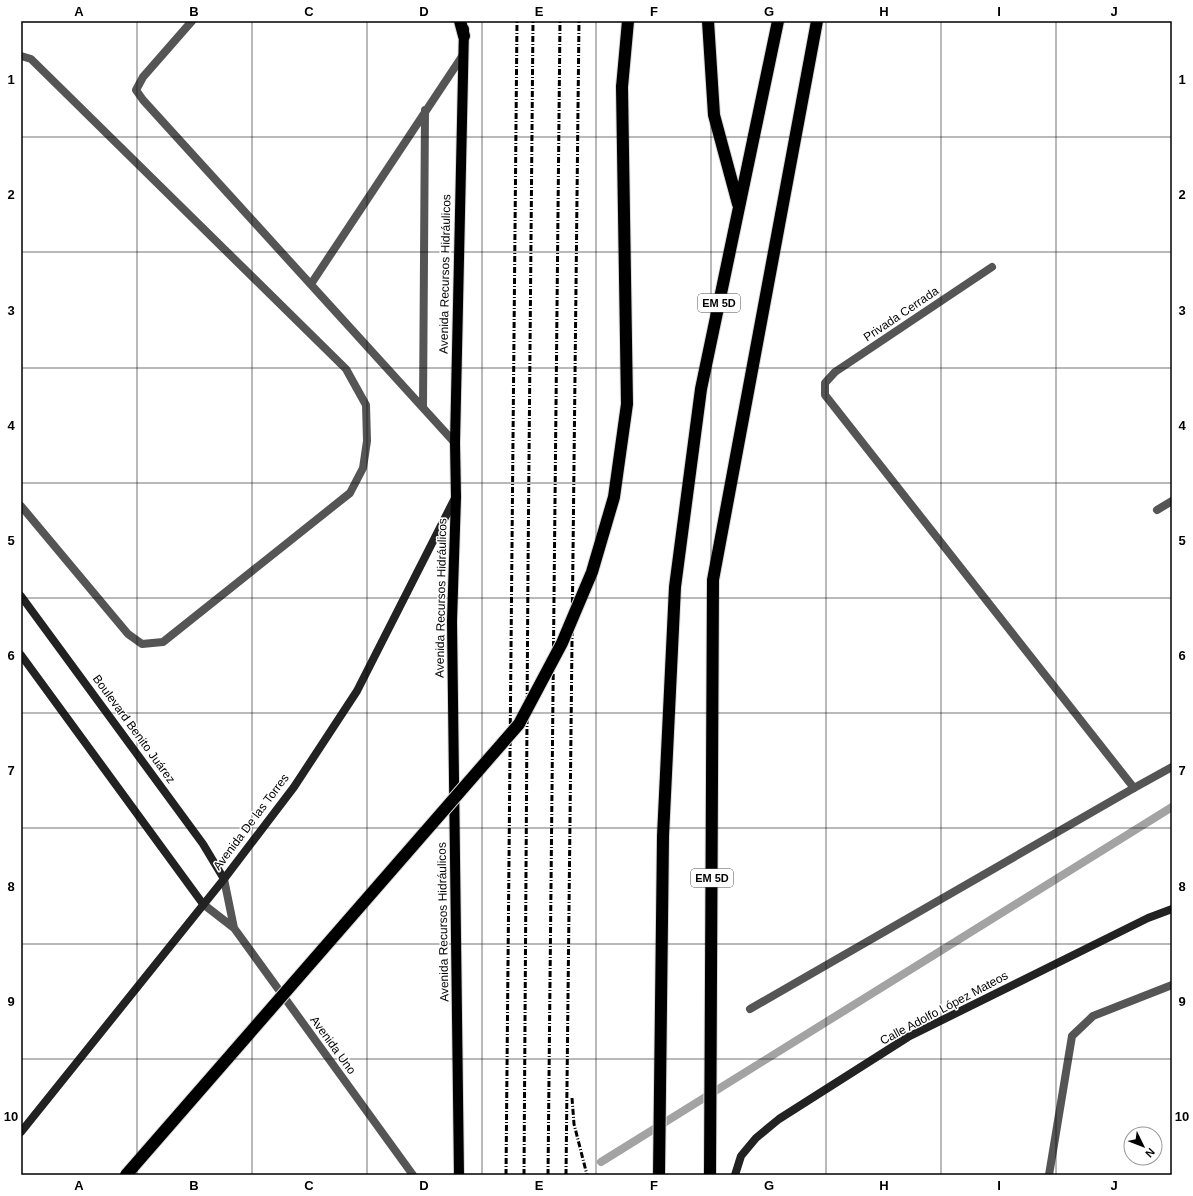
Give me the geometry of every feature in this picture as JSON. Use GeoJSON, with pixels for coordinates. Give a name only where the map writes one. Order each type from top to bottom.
{"type":"FeatureCollection","features":[{"type":"Feature","properties":{"kind":"highway"},"geometry":{"type":"LineString","coordinates":[[460,21],[464,36]]}},
{"type":"Feature","properties":{"kind":"highway"},"geometry":{"type":"LineString","coordinates":[[126,1175],[519,724],[562,643],[592,572],[614,497],[627,404],[620,21]]}},
{"type":"Feature","properties":{"kind":"highway"},"geometry":{"type":"LineString","coordinates":[[622,87],[628,21]]}},
{"type":"Feature","properties":{"kind":"highway"},"geometry":{"type":"LineString","coordinates":[[708,21],[714,115],[739,208]]}},
{"type":"Feature","properties":{"kind":"highway","name":"EM 5D"},"geometry":{"type":"LineString","coordinates":[[659,1175],[663,836],[675,587],[701,389],[778,21]]}},
{"type":"Feature","properties":{"kind":"highway","name":"EM 5D"},"geometry":{"type":"LineString","coordinates":[[710,1175],[713,580],[817,21]]}},
{"type":"Feature","properties":{"kind":"main road","name":"Avenida Recursos Hidráulicos"},"geometry":{"type":"LineString","coordinates":[[459,1175],[452,621],[456,497],[455,442],[464,21]]}},
{"type":"Feature","properties":{"kind":"main road","name":"Avenida De las Torres"},"geometry":{"type":"LineString","coordinates":[[21,1132],[224,879],[294,787],[357,691],[456,497]]}},
{"type":"Feature","properties":{"kind":"main road","name":"Boulevard Benito Juárez"},"geometry":{"type":"LineString","coordinates":[[21,596],[203,844],[224,879]]}},
{"type":"Feature","properties":{"kind":"main road"},"geometry":{"type":"LineString","coordinates":[[21,655],[203,904]]}},
{"type":"Feature","properties":{"kind":"main road","name":"Calle Adolfo López Mateos"},"geometry":{"type":"LineString","coordinates":[[735,1175],[741,1156],[756,1138],[779,1119],[908,1037],[1148,918],[1172,909]]}},
{"type":"Feature","properties":{"kind":"street"},"geometry":{"type":"LineString","coordinates":[[192,21],[143,77],[136,90],[143,100],[455,442]]}},
{"type":"Feature","properties":{"kind":"street"},"geometry":{"type":"LineString","coordinates":[[311,284],[463,54]]}},
{"type":"Feature","properties":{"kind":"street"},"geometry":{"type":"LineString","coordinates":[[21,56],[31,59],[346,369],[366,405],[367,441],[363,468],[350,493],[163,642],[142,644],[128,634],[21,506]]}},
{"type":"Feature","properties":{"kind":"street"},"geometry":{"type":"LineString","coordinates":[[423,407],[425,110]]}},
{"type":"Feature","properties":{"kind":"street","name":"Privada Cerrada"},"geometry":{"type":"LineString","coordinates":[[992,267],[835,372],[825,383],[825,396],[1134,788]]}},
{"type":"Feature","properties":{"kind":"street"},"geometry":{"type":"LineString","coordinates":[[1157,510],[1172,501]]}},
{"type":"Feature","properties":{"kind":"street"},"geometry":{"type":"LineString","coordinates":[[750,1009],[1172,767]]}},
{"type":"Feature","properties":{"kind":"street","name":"Avenida Uno"},"geometry":{"type":"LineString","coordinates":[[224,879],[234,928]]}},
{"type":"Feature","properties":{"kind":"street","name":"Avenida Uno"},"geometry":{"type":"LineString","coordinates":[[203,904],[234,928],[413,1175]]}},
{"type":"Feature","properties":{"kind":"street"},"geometry":{"type":"LineString","coordinates":[[1049,1175],[1072,1036],[1092,1016],[1172,984]]}},
{"type":"Feature","properties":{"kind":"waterway"},"geometry":{"type":"LineString","coordinates":[[601,1162],[1172,807]]}},
{"type":"Feature","properties":{"kind":"railway"},"geometry":{"type":"LineString","coordinates":[[506,1175],[517,21]]}},
{"type":"Feature","properties":{"kind":"railway"},"geometry":{"type":"LineString","coordinates":[[524,1175],[533,21]]}},
{"type":"Feature","properties":{"kind":"railway"},"geometry":{"type":"LineString","coordinates":[[548,1175],[560,21]]}},
{"type":"Feature","properties":{"kind":"railway"},"geometry":{"type":"LineString","coordinates":[[566,1175],[579,21]]}},
{"type":"Feature","properties":{"kind":"railway"},"geometry":{"type":"LineString","coordinates":[[572,1098],[574,1124],[587,1175]]}}]}
